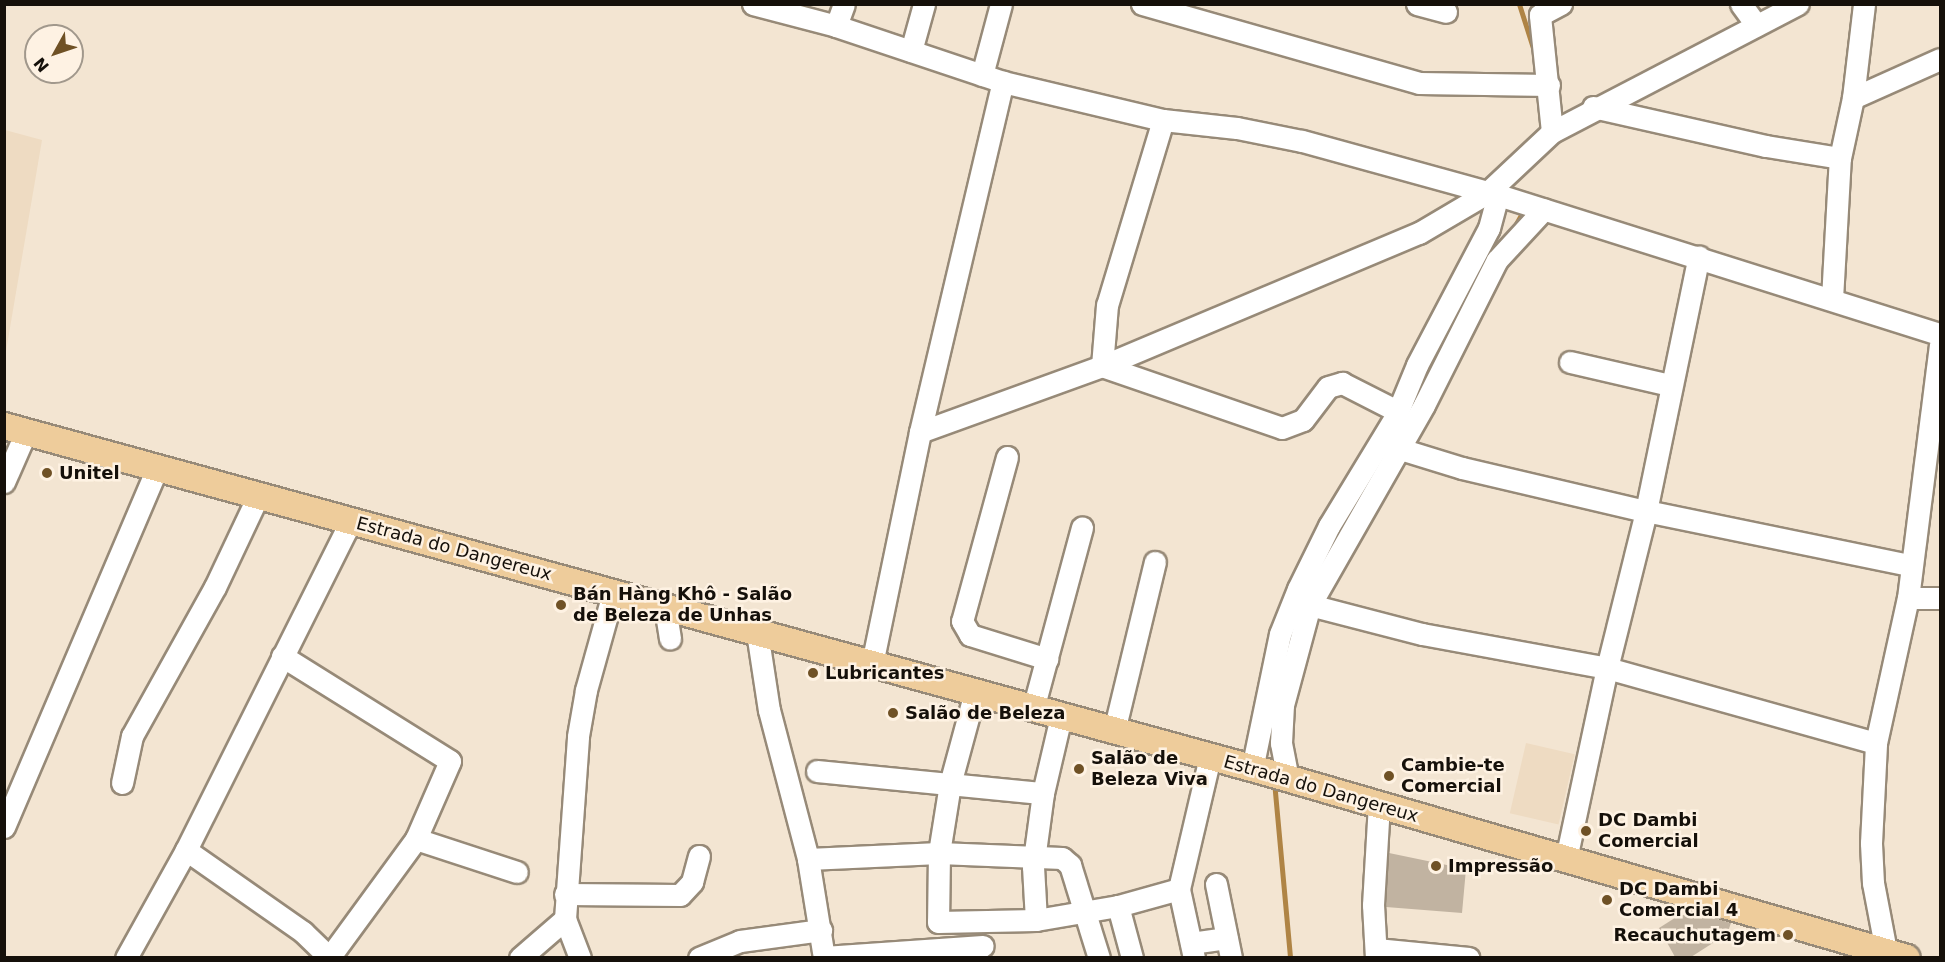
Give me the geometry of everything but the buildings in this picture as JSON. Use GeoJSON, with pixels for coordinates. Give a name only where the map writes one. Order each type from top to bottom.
{"type":"FeatureCollection","features":[{"type":"Feature","properties":{"kind":"main road","name":"Estrada do Dangereux"},"geometry":{"type":"LineString","coordinates":[[15,429],[1273,774],[1889,955]]}},
{"type":"Feature","properties":{"kind":"street"},"geometry":{"type":"LineString","coordinates":[[753,4],[776,7],[1003,82],[1163,120],[1237,128],[1302,141],[1544,209],[1941,334]]}},
{"type":"Feature","properties":{"kind":"street"},"geometry":{"type":"LineString","coordinates":[[836,26],[844,4]]}},
{"type":"Feature","properties":{"kind":"street"},"geometry":{"type":"LineString","coordinates":[[911,51],[924,4]]}},
{"type":"Feature","properties":{"kind":"street"},"geometry":{"type":"LineString","coordinates":[[982,75],[1001,4]]}},
{"type":"Feature","properties":{"kind":"street"},"geometry":{"type":"LineString","coordinates":[[1142,4],[1419,83],[1549,85]]}},
{"type":"Feature","properties":{"kind":"street"},"geometry":{"type":"LineString","coordinates":[[1417,4],[1446,12]]}},
{"type":"Feature","properties":{"kind":"street"},"geometry":{"type":"LineString","coordinates":[[1552,132],[1549,85],[1537,10],[1562,4]]}},
{"type":"Feature","properties":{"kind":"street"},"geometry":{"type":"LineString","coordinates":[[1741,4],[1756,25]]}},
{"type":"Feature","properties":{"kind":"street"},"geometry":{"type":"LineString","coordinates":[[920,432],[1102,366],[1222,313],[1335,271],[1419,233],[1492,194],[1552,132],[1593,107],[1798,4]]}},
{"type":"Feature","properties":{"kind":"street"},"geometry":{"type":"LineString","coordinates":[[1832,299],[1840,158],[1853,98],[1864,4]]}},
{"type":"Feature","properties":{"kind":"street"},"geometry":{"type":"LineString","coordinates":[[1853,98],[1941,59]]}},
{"type":"Feature","properties":{"kind":"street"},"geometry":{"type":"LineString","coordinates":[[872,664],[920,432],[1003,82]]}},
{"type":"Feature","properties":{"kind":"street"},"geometry":{"type":"LineString","coordinates":[[1593,107],[1755,144],[1840,158]]}},
{"type":"Feature","properties":{"kind":"street"},"geometry":{"type":"LineString","coordinates":[[1102,366],[1107,304],[1163,120]]}},
{"type":"Feature","properties":{"kind":"street"},"geometry":{"type":"LineString","coordinates":[[1273,774],[1280,634],[1298,589],[1329,526],[1397,411],[1489,228],[1492,194]]}},
{"type":"Feature","properties":{"kind":"street"},"geometry":{"type":"LineString","coordinates":[[1273,774],[1281,743],[1283,705],[1310,605],[1397,448],[1424,405],[1497,260],[1544,209]]}},
{"type":"Feature","properties":{"kind":"street"},"geometry":{"type":"LineString","coordinates":[[1566,859],[1607,668],[1646,512],[1670,384],[1699,256]]}},
{"type":"Feature","properties":{"kind":"street"},"geometry":{"type":"LineString","coordinates":[[1889,955],[1873,883],[1871,843],[1876,742],[1908,598],[1910,566],[1941,345]]}},
{"type":"Feature","properties":{"kind":"street"},"geometry":{"type":"LineString","coordinates":[[1570,362],[1670,384]]}},
{"type":"Feature","properties":{"kind":"street"},"geometry":{"type":"LineString","coordinates":[[1102,366],[1282,429],[1303,420],[1328,387],[1342,383],[1397,411]]}},
{"type":"Feature","properties":{"kind":"street"},"geometry":{"type":"LineString","coordinates":[[4,482],[15,429]]}},
{"type":"Feature","properties":{"kind":"street"},"geometry":{"type":"LineString","coordinates":[[1397,448],[1462,468],[1646,512],[1910,566]]}},
{"type":"Feature","properties":{"kind":"street"},"geometry":{"type":"LineString","coordinates":[[1007,457],[962,621],[970,635],[1047,659]]}},
{"type":"Feature","properties":{"kind":"street"},"geometry":{"type":"LineString","coordinates":[[4,827],[157,468]]}},
{"type":"Feature","properties":{"kind":"street"},"geometry":{"type":"LineString","coordinates":[[122,783],[132,736],[215,587],[258,496]]}},
{"type":"Feature","properties":{"kind":"street"},"geometry":{"type":"LineString","coordinates":[[126,957],[186,850],[351,521]]}},
{"type":"Feature","properties":{"kind":"street"},"geometry":{"type":"LineString","coordinates":[[1034,709],[1082,528]]}},
{"type":"Feature","properties":{"kind":"street"},"geometry":{"type":"LineString","coordinates":[[1114,731],[1155,562]]}},
{"type":"Feature","properties":{"kind":"street"},"geometry":{"type":"LineString","coordinates":[[580,957],[565,919],[578,736],[586,690],[613,593]]}},
{"type":"Feature","properties":{"kind":"street"},"geometry":{"type":"LineString","coordinates":[[1908,598],[1941,598]]}},
{"type":"Feature","properties":{"kind":"street"},"geometry":{"type":"LineString","coordinates":[[1310,605],[1422,634],[1607,668],[1876,742]]}},
{"type":"Feature","properties":{"kind":"street"},"geometry":{"type":"LineString","coordinates":[[665,607],[670,639]]}},
{"type":"Feature","properties":{"kind":"street"},"geometry":{"type":"LineString","coordinates":[[756,632],[769,710],[808,860],[824,957],[983,946]]}},
{"type":"Feature","properties":{"kind":"street"},"geometry":{"type":"LineString","coordinates":[[186,850],[303,932],[329,957],[416,840],[450,761],[282,656]]}},
{"type":"Feature","properties":{"kind":"street"},"geometry":{"type":"LineString","coordinates":[[975,692],[950,784],[939,853],[938,922],[1036,920],[1118,906],[1179,889]]}},
{"type":"Feature","properties":{"kind":"street"},"geometry":{"type":"LineString","coordinates":[[1036,920],[1036,855],[1043,793],[1061,716]]}},
{"type":"Feature","properties":{"kind":"street"},"geometry":{"type":"LineString","coordinates":[[1210,757],[1179,889],[1192,950],[1229,948],[1216,884]]}},
{"type":"Feature","properties":{"kind":"street"},"geometry":{"type":"LineString","coordinates":[[817,771],[1043,793]]}},
{"type":"Feature","properties":{"kind":"street"},"geometry":{"type":"LineString","coordinates":[[1380,805],[1374,886],[1376,953],[1469,957]]}},
{"type":"Feature","properties":{"kind":"street"},"geometry":{"type":"LineString","coordinates":[[416,840],[517,872]]}},
{"type":"Feature","properties":{"kind":"street"},"geometry":{"type":"LineString","coordinates":[[808,860],[939,853],[1036,855],[1068,861],[1087,911],[1099,957]]}},
{"type":"Feature","properties":{"kind":"street"},"geometry":{"type":"LineString","coordinates":[[565,894],[680,895],[692,882],[699,856]]}},
{"type":"Feature","properties":{"kind":"street"},"geometry":{"type":"LineString","coordinates":[[1118,906],[1132,957]]}},
{"type":"Feature","properties":{"kind":"street"},"geometry":{"type":"LineString","coordinates":[[520,957],[565,919]]}},
{"type":"Feature","properties":{"kind":"street"},"geometry":{"type":"LineString","coordinates":[[699,957],[740,942],[821,930]]}},
{"type":"Feature","properties":{"kind":"shaded area"},"geometry":{"type":"Polygon","coordinates":[[[4,130],[42,140],[5,357],[4,130]]]}},
{"type":"Feature","properties":{"kind":"shaded area"},"geometry":{"type":"Polygon","coordinates":[[[1526,743],[1575,754],[1559,824],[1510,813],[1526,743]]]}},
{"type":"Feature","properties":{"kind":"waterway"},"geometry":{"type":"LineString","coordinates":[[1519,4],[1534,51]]}},
{"type":"Feature","properties":{"kind":"waterway"},"geometry":{"type":"LineString","coordinates":[[1512,231],[1523,211]]}},
{"type":"Feature","properties":{"kind":"waterway"},"geometry":{"type":"LineString","coordinates":[[1274,781],[1290,958]]}},
{"type":"Feature","properties":{"kind":"place","name":"Unitel"},"geometry":{"type":"Point","coordinates":[47,473]}},
{"type":"Feature","properties":{"kind":"place","name":"Bán Hàng Khô - Salão de Beleza de Unhas"},"geometry":{"type":"Point","coordinates":[561,605]}},
{"type":"Feature","properties":{"kind":"place","name":"Lubricantes"},"geometry":{"type":"Point","coordinates":[813,673]}},
{"type":"Feature","properties":{"kind":"place","name":"Salão de Beleza"},"geometry":{"type":"Point","coordinates":[893,713]}},
{"type":"Feature","properties":{"kind":"place","name":"Salão de Beleza Viva"},"geometry":{"type":"Point","coordinates":[1079,769]}},
{"type":"Feature","properties":{"kind":"place","name":"Cambie-te Comercial"},"geometry":{"type":"Point","coordinates":[1389,776]}},
{"type":"Feature","properties":{"kind":"place","name":"DC Dambi Comercial"},"geometry":{"type":"Point","coordinates":[1586,831]}},
{"type":"Feature","properties":{"kind":"place","name":"Impressão"},"geometry":{"type":"Point","coordinates":[1436,866]}},
{"type":"Feature","properties":{"kind":"place","name":"DC Dambi Comercial 4"},"geometry":{"type":"Point","coordinates":[1607,900]}},
{"type":"Feature","properties":{"kind":"place","name":"Recauchutagem"},"geometry":{"type":"Point","coordinates":[1788,935]}}]}
